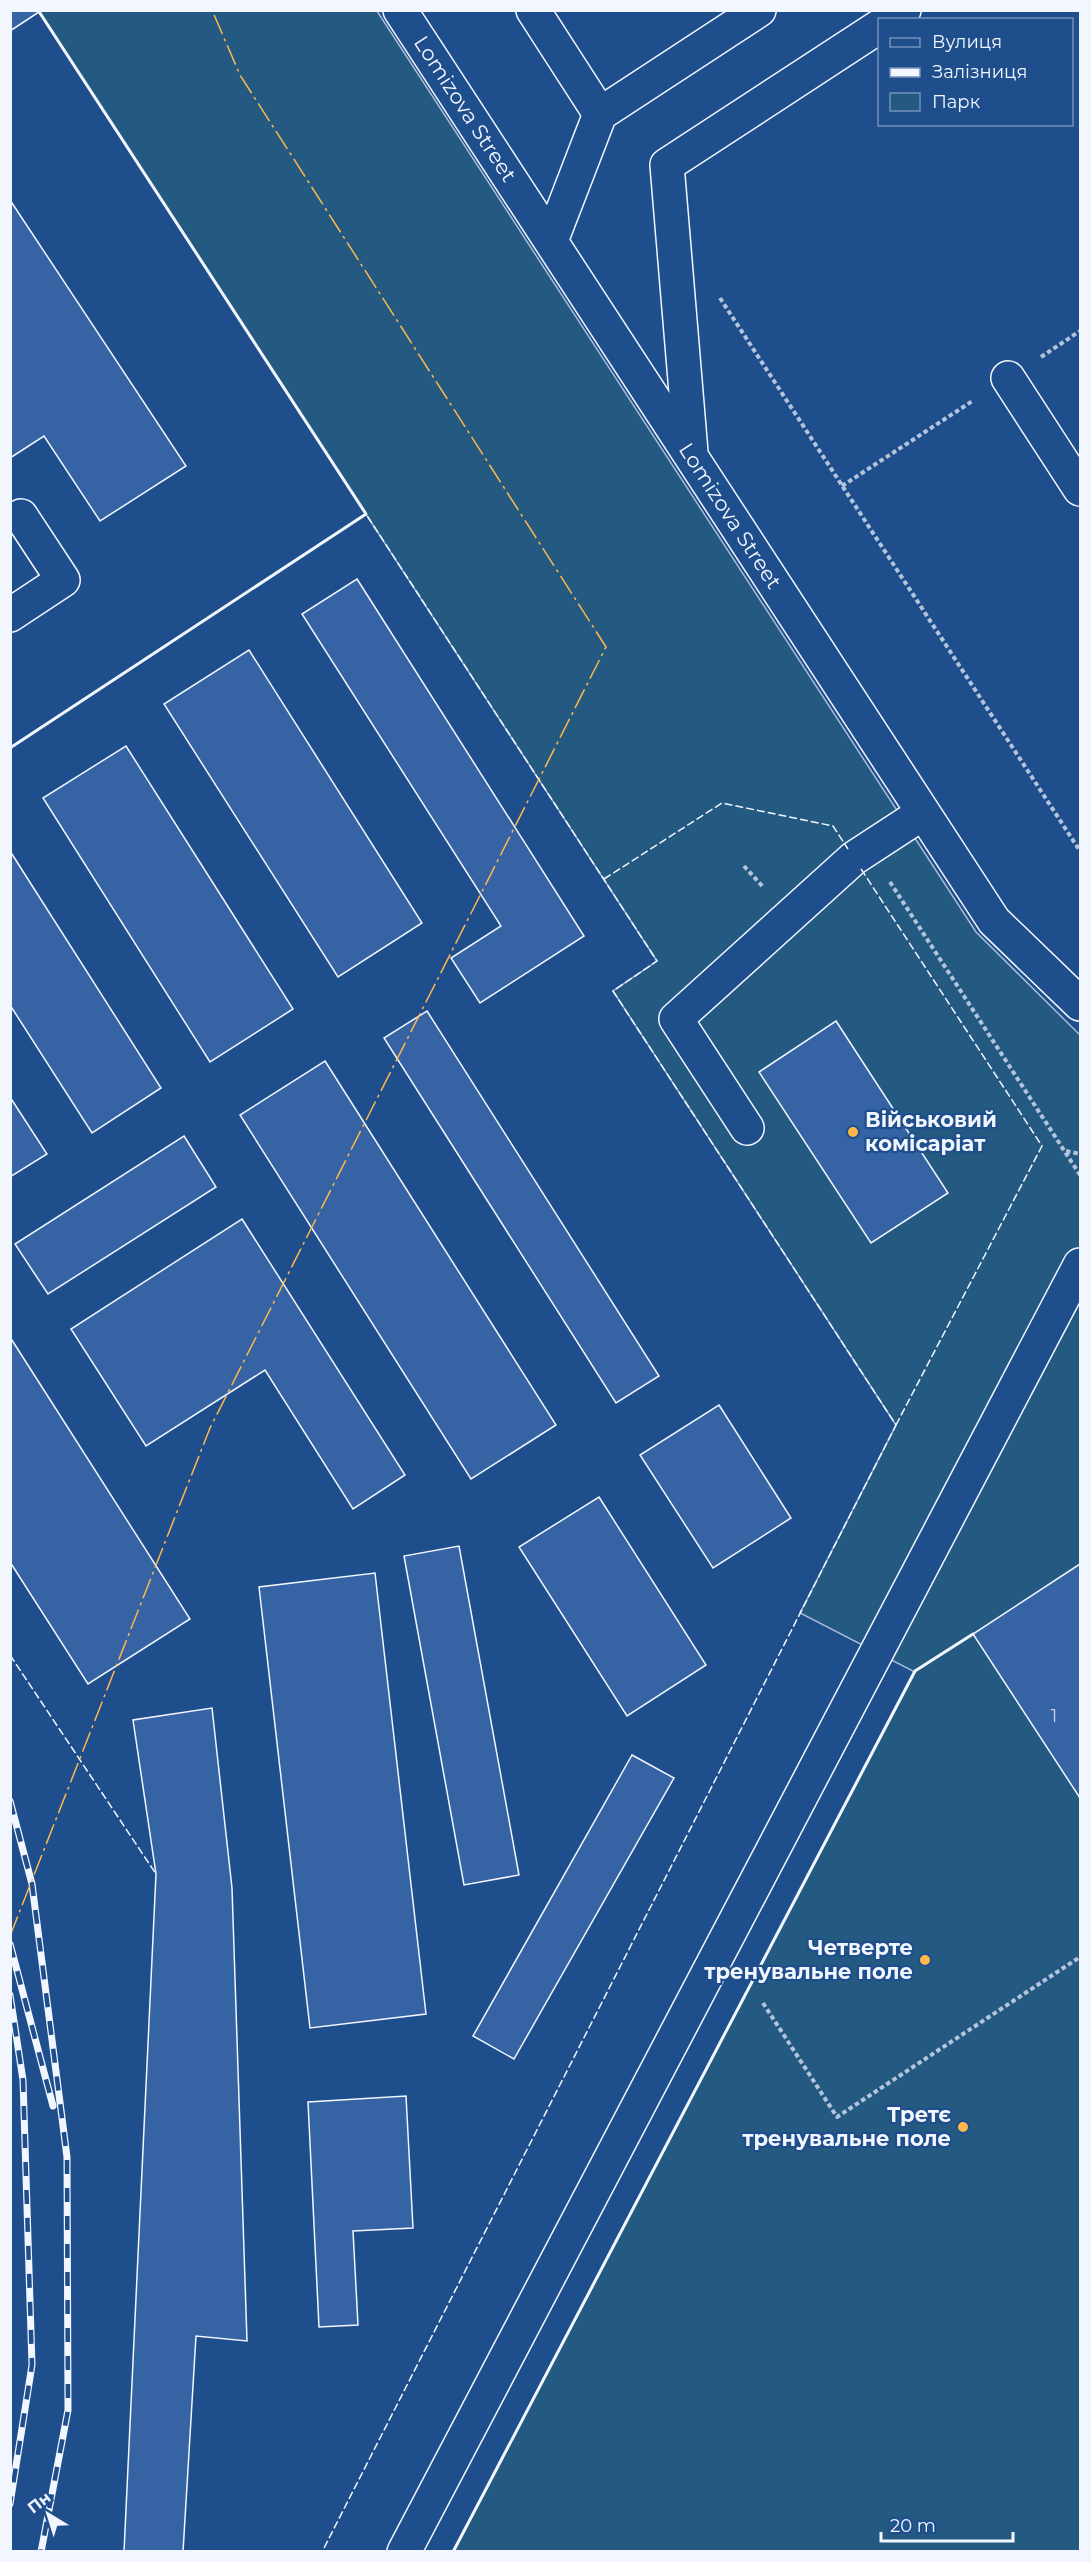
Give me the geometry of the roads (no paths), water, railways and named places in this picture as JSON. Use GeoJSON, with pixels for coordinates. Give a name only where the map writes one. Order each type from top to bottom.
{"type":"FeatureCollection","features":[{"type":"Feature","properties":{"kind":"street","name":"Lomizova Street"},"geometry":{"type":"LineString","coordinates":[[400,10],[994,921],[1080,1004]]}},
{"type":"Feature","properties":{"kind":"street"},"geometry":{"type":"LineString","coordinates":[[532,10],[600,114]]}},
{"type":"Feature","properties":{"kind":"street"},"geometry":{"type":"LineString","coordinates":[[551,242],[600,114],[759,10]]}},
{"type":"Feature","properties":{"kind":"street"},"geometry":{"type":"LineString","coordinates":[[691,456],[667,165],[878,27]]}},
{"type":"Feature","properties":{"kind":"street"},"geometry":{"type":"LineString","coordinates":[[1008,378],[1080,489]]}},
{"type":"Feature","properties":{"kind":"street"},"geometry":{"type":"LineString","coordinates":[[10,615],[63,580],[21,516]]}},
{"type":"Feature","properties":{"kind":"street"},"geometry":{"type":"LineString","coordinates":[[747,1128],[676,1019],[854,858],[923,813]]}},
{"type":"Feature","properties":{"kind":"street"},"geometry":{"type":"LineString","coordinates":[[404,2552],[1080,1264]]}},
{"type":"Feature","properties":{"kind":"railway"},"geometry":{"type":"LineString","coordinates":[[10,1801],[32,1884],[67,2157],[68,2410],[41,2552]]}},
{"type":"Feature","properties":{"kind":"railway"},"geometry":{"type":"LineString","coordinates":[[10,1944],[53,2106]]}},
{"type":"Feature","properties":{"kind":"railway"},"geometry":{"type":"LineString","coordinates":[[10,1995],[23,2080],[32,2365],[10,2504]]}},
{"type":"Feature","properties":{"kind":"place","name":"Військовий комісаріат"},"geometry":{"type":"Point","coordinates":[853,1132]}},
{"type":"Feature","properties":{"kind":"place","name":"Четверте тренувальне поле"},"geometry":{"type":"Point","coordinates":[925,1960]}},
{"type":"Feature","properties":{"kind":"place","name":"Третє тренувальне поле"},"geometry":{"type":"Point","coordinates":[963,2127]}}]}
